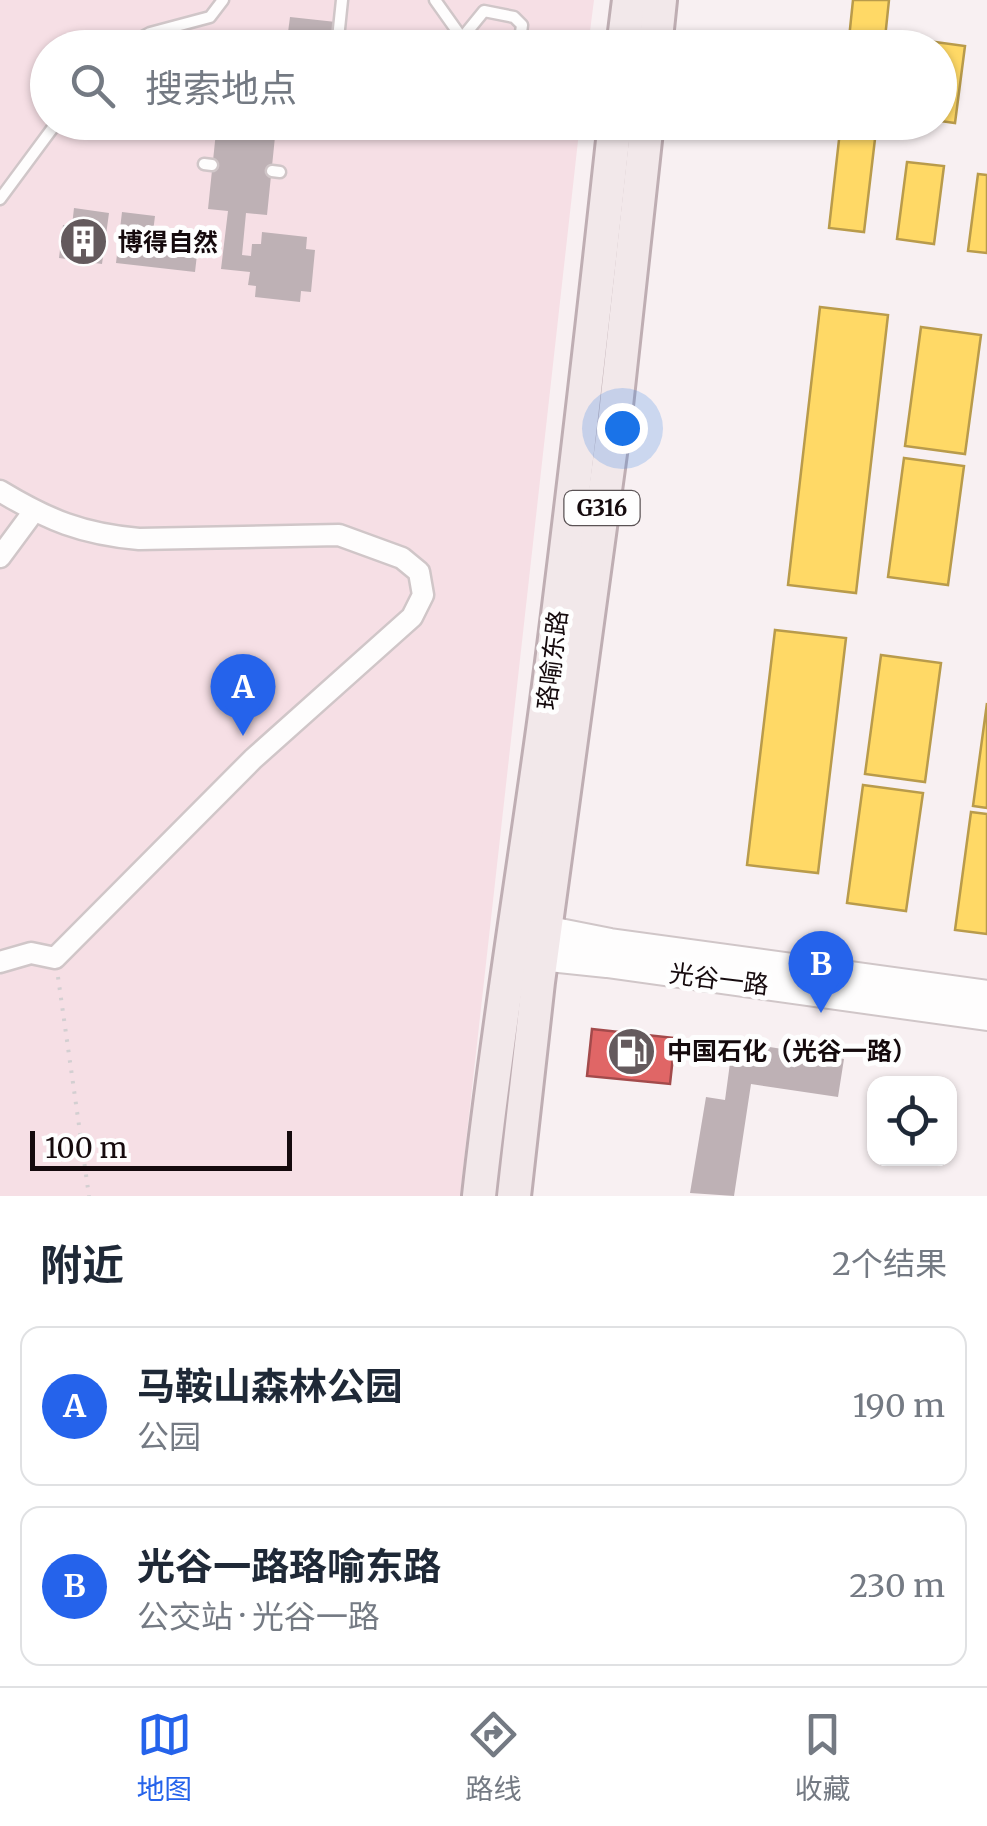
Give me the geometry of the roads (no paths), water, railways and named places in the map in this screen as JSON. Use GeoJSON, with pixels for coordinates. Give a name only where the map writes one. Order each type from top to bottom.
{"type":"FeatureCollection","features":[{"type":"Feature","properties":{"kind":"highway"},"geometry":{"type":"LineString","coordinates":[[625,30],[629,0]]}},
{"type":"Feature","properties":{"kind":"highway"},"geometry":{"type":"LineString","coordinates":[[657,30],[660,0]]}},
{"type":"Feature","properties":{"kind":"highway","name":"珞喻东路"},"geometry":{"type":"LineString","coordinates":[[514,1196],[528,941],[613,140]]}},
{"type":"Feature","properties":{"kind":"highway","name":"珞喻东路"},"geometry":{"type":"LineString","coordinates":[[479,1196],[528,941],[614,424],[644,140]]}},
{"type":"Feature","properties":{"kind":"main road","name":"光谷一路"},"geometry":{"type":"LineString","coordinates":[[528,941],[610,943],[987,995]]}},
{"type":"Feature","properties":{"kind":"main road","name":"光谷一路"},"geometry":{"type":"LineString","coordinates":[[528,941],[987,1016]]}},
{"type":"Feature","properties":{"kind":"street"},"geometry":{"type":"LineString","coordinates":[[0,490],[49,520],[108,536],[139,539],[339,535],[402,558],[419,572],[423,595],[412,617],[252,759],[55,958],[31,952],[0,962]]}},
{"type":"Feature","properties":{"kind":"street"},"geometry":{"type":"LineString","coordinates":[[0,557],[34,511]]}},
{"type":"Feature","properties":{"kind":"lane"},"geometry":{"type":"LineString","coordinates":[[161,30],[210,17],[223,0]]}},
{"type":"Feature","properties":{"kind":"lane"},"geometry":{"type":"LineString","coordinates":[[339,30],[342,0]]}},
{"type":"Feature","properties":{"kind":"lane"},"geometry":{"type":"LineString","coordinates":[[435,0],[454,30]]}},
{"type":"Feature","properties":{"kind":"lane"},"geometry":{"type":"LineString","coordinates":[[471,30],[484,12],[514,16],[522,25],[521,30]]}},
{"type":"Feature","properties":{"kind":"lane"},"geometry":{"type":"LineString","coordinates":[[0,199],[50,140]]}},
{"type":"Feature","properties":{"kind":"place","name":"博得自然"},"geometry":{"type":"Point","coordinates":[83,242]}},
{"type":"Feature","properties":{"kind":"place","name":"马鞍山森林公园"},"geometry":{"type":"Point","coordinates":[243,736]}},
{"type":"Feature","properties":{"kind":"place","name":"光谷一路珞喻东路"},"geometry":{"type":"Point","coordinates":[821,1013]}},
{"type":"Feature","properties":{"kind":"place","name":"中国石化（光谷一路）"},"geometry":{"type":"Point","coordinates":[632,1051]}}]}
